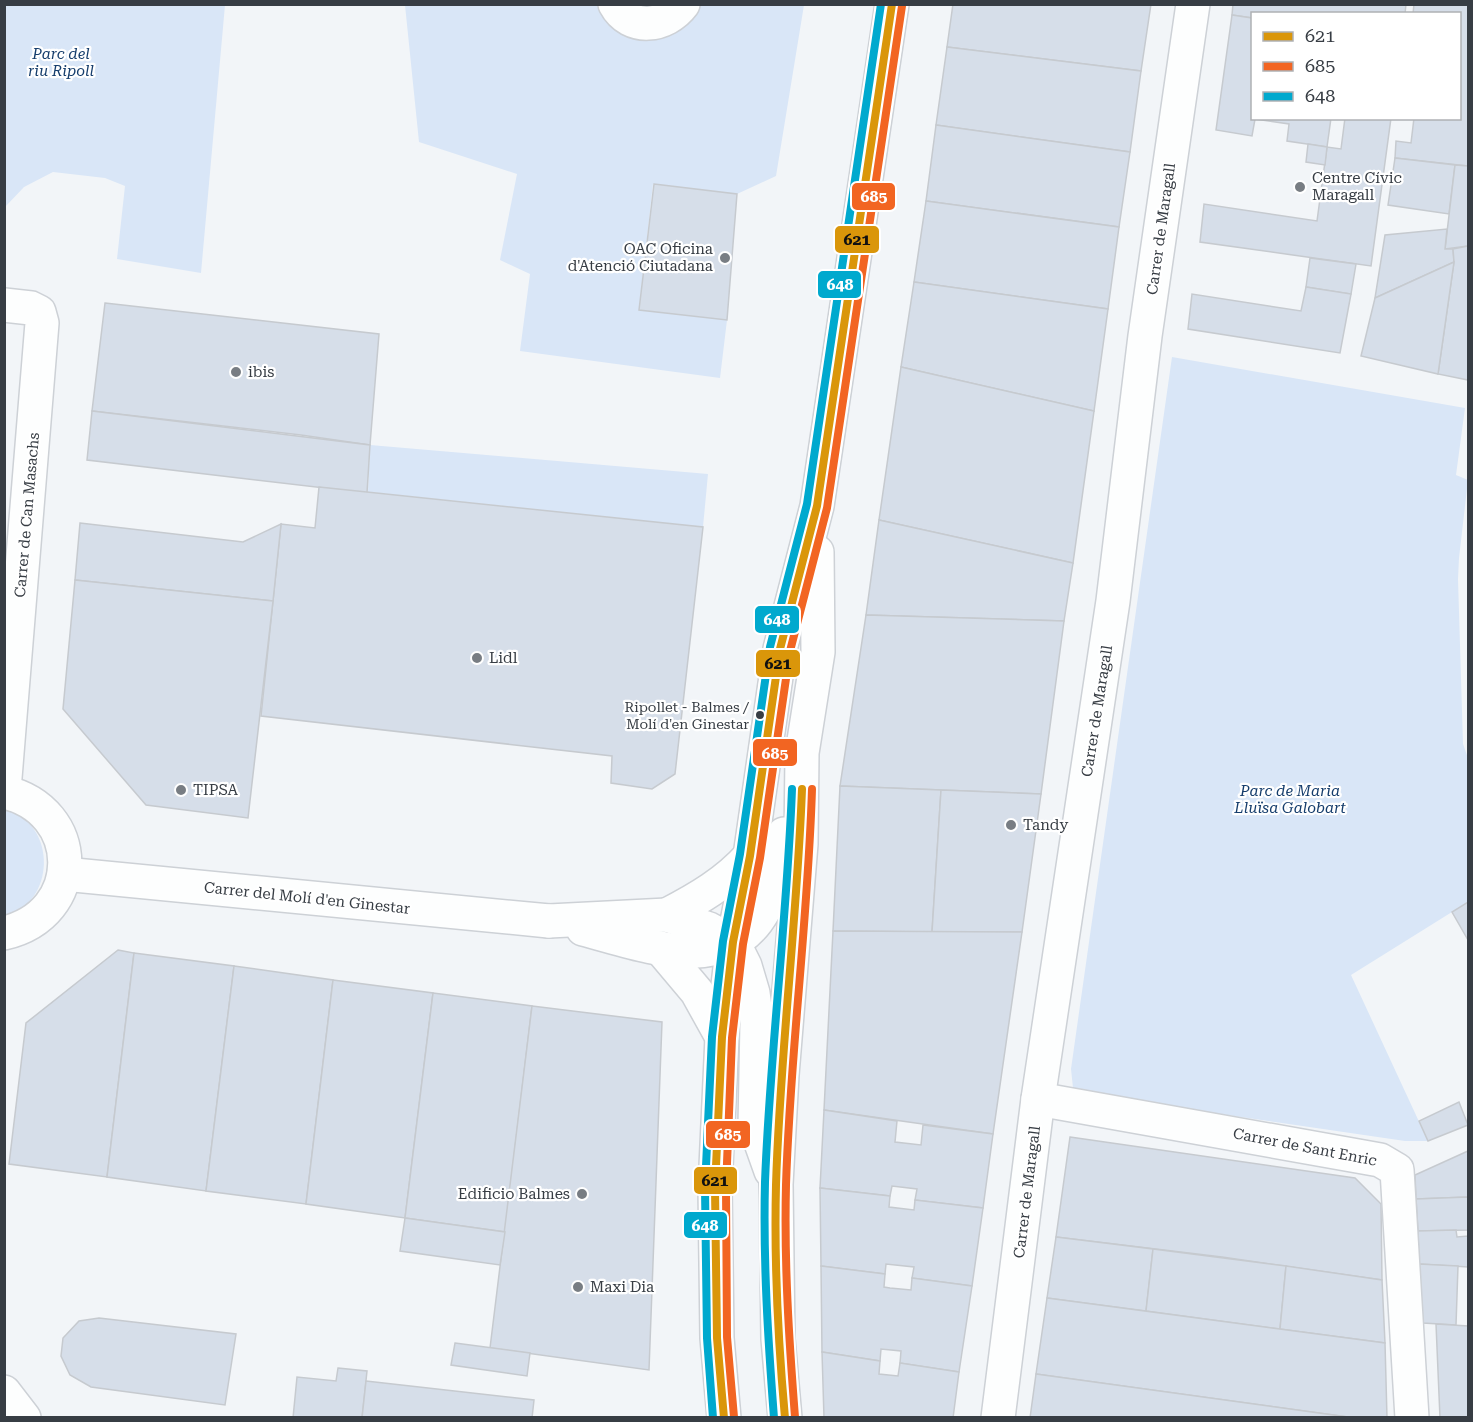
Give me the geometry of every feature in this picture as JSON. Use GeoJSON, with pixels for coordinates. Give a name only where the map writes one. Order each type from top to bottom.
{"type":"FeatureCollection","features":[{"type":"Feature","properties":{"kind":"main road"},"geometry":{"type":"LineString","coordinates":[[615,4],[626,17],[650,24],[663,22],[674,15],[683,4]]}},
{"type":"Feature","properties":{"kind":"main road"},"geometry":{"type":"LineString","coordinates":[[724,1418],[717,1338],[715,1188],[722,1037],[733,942],[750,856],[780,649],[817,506],[891,4]]}},
{"type":"Feature","properties":{"kind":"main road","name":"Carrer de Maragall"},"geometry":{"type":"LineString","coordinates":[[998,1418],[1038,1099],[1113,601],[1145,336],[1192,4]]}},
{"type":"Feature","properties":{"kind":"main road","name":"Carrer de Can Masachs"},"geometry":{"type":"LineString","coordinates":[[4,305],[31,308],[39,312],[42,323],[4,791]]}},
{"type":"Feature","properties":{"kind":"main road"},"geometry":{"type":"LineString","coordinates":[[549,921],[660,948],[697,952],[733,942],[752,927],[765,909],[778,867],[802,753],[818,652],[817,506]]}},
{"type":"Feature","properties":{"kind":"main road"},"geometry":{"type":"LineString","coordinates":[[785,1418],[778,1340],[776,1184],[782,1075],[801,844],[802,753]]}},
{"type":"Feature","properties":{"kind":"main road"},"geometry":{"type":"LineString","coordinates":[[4,791],[38,806],[59,832],[66,858],[61,889],[46,912],[19,930],[4,933]]}},
{"type":"Feature","properties":{"kind":"main road"},"geometry":{"type":"LineString","coordinates":[[667,915],[695,900],[734,873],[750,856]]}},
{"type":"Feature","properties":{"kind":"main road","name":"Carrer del Molí d'en Ginestar"},"geometry":{"type":"LineString","coordinates":[[64,874],[549,921]]}},
{"type":"Feature","properties":{"kind":"main road"},"geometry":{"type":"LineString","coordinates":[[549,921],[667,915],[709,929],[733,942],[745,966],[753,993],[757,1022],[755,1126],[776,1184]]}},
{"type":"Feature","properties":{"kind":"main road"},"geometry":{"type":"LineString","coordinates":[[660,948],[697,992],[722,1037]]}},
{"type":"Feature","properties":{"kind":"main road","name":"Carrer de Sant Enric"},"geometry":{"type":"LineString","coordinates":[[1038,1099],[1380,1160],[1397,1170],[1412,1418]]}},
{"type":"Feature","properties":{"kind":"main road"},"geometry":{"type":"LineString","coordinates":[[4,1392],[24,1418]]}},
{"type":"Feature","properties":{"kind":"green space","name":"Parc del riu Ripoll"},"geometry":{"type":"Polygon","coordinates":[[[5,4],[225,5],[201,273],[117,259],[125,186],[105,178],[53,172],[24,187],[5,207],[5,4]]]}},
{"type":"Feature","properties":{"kind":"green space"},"geometry":{"type":"Polygon","coordinates":[[[405,5],[596,5],[614,28],[645,40],[671,30],[696,5],[804,5],[776,176],[737,194],[653,184],[639,310],[727,320],[720,378],[520,351],[530,274],[500,260],[517,174],[419,142],[405,5]]]}},
{"type":"Feature","properties":{"kind":"green space","name":"Parc de Maria Lluïsa Galobart"},"geometry":{"type":"Polygon","coordinates":[[[1172,357],[1465,408],[1456,475],[1468,480],[1458,579],[1463,744],[1468,758],[1468,902],[1351,975],[1428,1141],[1405,1141],[1097,1096],[1073,1088],[1071,1069],[1172,357]]]}},
{"type":"Feature","properties":{"kind":"green space"},"geometry":{"type":"Polygon","coordinates":[[[370,445],[708,474],[703,527],[368,492],[370,445]]]}},
{"type":"Feature","properties":{"kind":"green space"},"geometry":{"type":"Polygon","coordinates":[[[4,809],[22,817],[34,830],[42,846],[44,864],[41,881],[34,896],[22,908],[5,915],[4,809]]]}},
{"type":"Feature","properties":{"kind":"building"},"geometry":{"type":"Polygon","coordinates":[[[953,4],[1151,4],[1141,71],[947,47],[953,4]]]}},
{"type":"Feature","properties":{"kind":"building"},"geometry":{"type":"Polygon","coordinates":[[[1233,4],[1406,4],[1405,12],[1251,12],[1251,18],[1232,15],[1233,4]]]}},
{"type":"Feature","properties":{"kind":"building"},"geometry":{"type":"Polygon","coordinates":[[[1414,4],[1468,4],[1468,166],[1395,158],[1396,141],[1411,143],[1414,120],[1461,120],[1461,12],[1413,12],[1414,4]]]}},
{"type":"Feature","properties":{"kind":"building"},"geometry":{"type":"Polygon","coordinates":[[[1232,15],[1251,18],[1251,120],[1255,120],[1252,136],[1216,130],[1232,15]]]}},
{"type":"Feature","properties":{"kind":"building"},"geometry":{"type":"Polygon","coordinates":[[[947,47],[1141,71],[1130,152],[936,125],[947,47]]]}},
{"type":"Feature","properties":{"kind":"building"},"geometry":{"type":"Polygon","coordinates":[[[1262,120],[1331,120],[1327,147],[1287,141],[1289,124],[1262,120]]]}},
{"type":"Feature","properties":{"kind":"building"},"geometry":{"type":"Polygon","coordinates":[[[1345,120],[1391,120],[1371,266],[1200,242],[1204,204],[1317,221],[1327,147],[1341,149],[1345,120]]]}},
{"type":"Feature","properties":{"kind":"building"},"geometry":{"type":"Polygon","coordinates":[[[936,125],[1130,152],[1119,227],[926,201],[936,125]]]}},
{"type":"Feature","properties":{"kind":"building"},"geometry":{"type":"Polygon","coordinates":[[[1308,144],[1327,147],[1325,165],[1306,162],[1308,144]]]}},
{"type":"Feature","properties":{"kind":"building"},"geometry":{"type":"Polygon","coordinates":[[[1395,158],[1455,165],[1449,214],[1388,205],[1395,158]]]}},
{"type":"Feature","properties":{"kind":"building"},"geometry":{"type":"Polygon","coordinates":[[[1455,165],[1468,166],[1468,246],[1445,249],[1455,165]]]}},
{"type":"Feature","properties":{"kind":"building"},"geometry":{"type":"Polygon","coordinates":[[[654,184],[737,194],[727,320],[639,310],[654,184]]]}},
{"type":"Feature","properties":{"kind":"building"},"geometry":{"type":"Polygon","coordinates":[[[926,201],[1119,227],[1108,309],[914,282],[926,201]]]}},
{"type":"Feature","properties":{"kind":"building"},"geometry":{"type":"Polygon","coordinates":[[[1447,229],[1445,249],[1453,249],[1454,262],[1375,298],[1385,235],[1447,229]]]}},
{"type":"Feature","properties":{"kind":"building"},"geometry":{"type":"Polygon","coordinates":[[[1468,246],[1468,380],[1438,374],[1454,262],[1453,249],[1468,246]]]}},
{"type":"Feature","properties":{"kind":"building"},"geometry":{"type":"Polygon","coordinates":[[[1310,258],[1356,264],[1351,294],[1306,287],[1310,258]]]}},
{"type":"Feature","properties":{"kind":"building"},"geometry":{"type":"Polygon","coordinates":[[[1454,262],[1438,374],[1361,356],[1375,298],[1454,262]]]}},
{"type":"Feature","properties":{"kind":"building"},"geometry":{"type":"Polygon","coordinates":[[[914,282],[1108,309],[1094,411],[901,367],[914,282]]]}},
{"type":"Feature","properties":{"kind":"building"},"geometry":{"type":"Polygon","coordinates":[[[1306,287],[1351,294],[1340,353],[1188,329],[1192,294],[1301,311],[1306,287]]]}},
{"type":"Feature","properties":{"kind":"building","name":"ibis"},"geometry":{"type":"Polygon","coordinates":[[[105,303],[379,334],[370,445],[92,411],[105,303]]]}},
{"type":"Feature","properties":{"kind":"building"},"geometry":{"type":"Polygon","coordinates":[[[901,367],[1094,411],[1073,563],[879,520],[901,367]]]}},
{"type":"Feature","properties":{"kind":"building"},"geometry":{"type":"Polygon","coordinates":[[[92,411],[370,445],[367,493],[87,460],[92,411]]]}},
{"type":"Feature","properties":{"kind":"building","name":"Lidl"},"geometry":{"type":"Polygon","coordinates":[[[319,487],[703,527],[675,774],[652,789],[611,783],[612,756],[261,716],[281,524],[315,528],[319,487]]]}},
{"type":"Feature","properties":{"kind":"building"},"geometry":{"type":"Polygon","coordinates":[[[879,520],[1073,563],[1064,621],[866,615],[879,520]]]}},
{"type":"Feature","properties":{"kind":"building"},"geometry":{"type":"Polygon","coordinates":[[[80,523],[243,542],[281,524],[273,601],[75,580],[80,523]]]}},
{"type":"Feature","properties":{"kind":"building"},"geometry":{"type":"Polygon","coordinates":[[[75,580],[273,601],[248,818],[146,805],[63,709],[75,580]]]}},
{"type":"Feature","properties":{"kind":"building"},"geometry":{"type":"Polygon","coordinates":[[[866,615],[1064,621],[1041,794],[840,786],[866,615]]]}},
{"type":"Feature","properties":{"kind":"building"},"geometry":{"type":"Polygon","coordinates":[[[840,786],[941,790],[932,932],[833,931],[840,786]]]}},
{"type":"Feature","properties":{"kind":"building"},"geometry":{"type":"Polygon","coordinates":[[[941,790],[1041,794],[1022,932],[932,932],[941,790]]]}},
{"type":"Feature","properties":{"kind":"building"},"geometry":{"type":"Polygon","coordinates":[[[1468,902],[1468,940],[1452,912],[1468,902]]]}},
{"type":"Feature","properties":{"kind":"building"},"geometry":{"type":"Polygon","coordinates":[[[833,931],[1022,932],[993,1134],[824,1110],[833,931]]]}},
{"type":"Feature","properties":{"kind":"building"},"geometry":{"type":"Polygon","coordinates":[[[118,950],[134,953],[107,1177],[9,1164],[26,1023],[118,950]]]}},
{"type":"Feature","properties":{"kind":"building"},"geometry":{"type":"Polygon","coordinates":[[[134,953],[234,966],[206,1191],[107,1177],[134,953]]]}},
{"type":"Feature","properties":{"kind":"building"},"geometry":{"type":"Polygon","coordinates":[[[234,966],[333,980],[306,1204],[206,1191],[234,966]]]}},
{"type":"Feature","properties":{"kind":"building"},"geometry":{"type":"Polygon","coordinates":[[[333,980],[433,993],[405,1218],[306,1204],[333,980]]]}},
{"type":"Feature","properties":{"kind":"building"},"geometry":{"type":"Polygon","coordinates":[[[433,993],[532,1006],[505,1232],[405,1218],[433,993]]]}},
{"type":"Feature","properties":{"kind":"building","name":"Edificio Balmes"},"geometry":{"type":"Polygon","coordinates":[[[532,1006],[662,1022],[649,1370],[490,1348],[532,1006]]]}},
{"type":"Feature","properties":{"kind":"building"},"geometry":{"type":"Polygon","coordinates":[[[1459,1102],[1468,1125],[1428,1141],[1419,1121],[1459,1102]]]}},
{"type":"Feature","properties":{"kind":"building"},"geometry":{"type":"Polygon","coordinates":[[[824,1110],[897,1121],[895,1142],[921,1145],[923,1125],[993,1134],[983,1208],[915,1200],[917,1189],[892,1186],[890,1196],[820,1188],[824,1110]]]}},
{"type":"Feature","properties":{"kind":"building"},"geometry":{"type":"Polygon","coordinates":[[[1070,1137],[1355,1178],[1381,1204],[1382,1280],[1222,1257],[1056,1237],[1070,1137]]]}},
{"type":"Feature","properties":{"kind":"building"},"geometry":{"type":"Polygon","coordinates":[[[1468,1151],[1468,1197],[1416,1199],[1415,1175],[1468,1151]]]}},
{"type":"Feature","properties":{"kind":"building"},"geometry":{"type":"Polygon","coordinates":[[[820,1188],[890,1196],[889,1207],[914,1210],[915,1200],[983,1208],[972,1286],[912,1278],[914,1267],[886,1264],[885,1274],[821,1266],[820,1188]]]}},
{"type":"Feature","properties":{"kind":"building"},"geometry":{"type":"Polygon","coordinates":[[[1468,1197],[1468,1230],[1418,1231],[1416,1199],[1468,1197]]]}},
{"type":"Feature","properties":{"kind":"building"},"geometry":{"type":"Polygon","coordinates":[[[405,1218],[505,1232],[500,1265],[400,1251],[405,1218]]]}},
{"type":"Feature","properties":{"kind":"building"},"geometry":{"type":"Polygon","coordinates":[[[1456,1230],[1457,1237],[1468,1236],[1468,1267],[1419,1264],[1418,1231],[1456,1230]]]}},
{"type":"Feature","properties":{"kind":"building"},"geometry":{"type":"Polygon","coordinates":[[[1056,1237],[1153,1249],[1146,1311],[1047,1298],[1056,1237]]]}},
{"type":"Feature","properties":{"kind":"building"},"geometry":{"type":"Polygon","coordinates":[[[1153,1249],[1286,1266],[1280,1329],[1146,1311],[1153,1249]]]}},
{"type":"Feature","properties":{"kind":"building"},"geometry":{"type":"Polygon","coordinates":[[[1419,1264],[1458,1266],[1456,1325],[1423,1323],[1419,1264]]]}},
{"type":"Feature","properties":{"kind":"building"},"geometry":{"type":"Polygon","coordinates":[[[821,1266],[885,1274],[884,1287],[890,1288],[911,1290],[912,1278],[972,1286],[959,1372],[900,1363],[901,1351],[881,1349],[880,1361],[822,1352],[821,1266]]]}},
{"type":"Feature","properties":{"kind":"building"},"geometry":{"type":"Polygon","coordinates":[[[1286,1266],[1382,1280],[1385,1343],[1280,1329],[1286,1266]]]}},
{"type":"Feature","properties":{"kind":"building"},"geometry":{"type":"Polygon","coordinates":[[[1047,1298],[1385,1343],[1387,1418],[1355,1418],[1036,1374],[1047,1298]]]}},
{"type":"Feature","properties":{"kind":"building"},"geometry":{"type":"Polygon","coordinates":[[[99,1318],[236,1334],[225,1405],[91,1387],[70,1375],[61,1356],[63,1338],[79,1321],[99,1318]]]}},
{"type":"Feature","properties":{"kind":"building"},"geometry":{"type":"Polygon","coordinates":[[[1436,1324],[1468,1326],[1468,1418],[1440,1418],[1436,1324]]]}},
{"type":"Feature","properties":{"kind":"building"},"geometry":{"type":"Polygon","coordinates":[[[455,1343],[530,1353],[527,1376],[451,1365],[455,1343]]]}},
{"type":"Feature","properties":{"kind":"building"},"geometry":{"type":"Polygon","coordinates":[[[822,1352],[880,1361],[879,1374],[898,1376],[900,1363],[959,1372],[953,1418],[824,1418],[822,1352]]]}},
{"type":"Feature","properties":{"kind":"building"},"geometry":{"type":"Polygon","coordinates":[[[338,1368],[367,1371],[362,1418],[293,1418],[297,1377],[336,1381],[338,1368]]]}},
{"type":"Feature","properties":{"kind":"building"},"geometry":{"type":"Polygon","coordinates":[[[1036,1374],[1355,1418],[1030,1418],[1036,1374]]]}},
{"type":"Feature","properties":{"kind":"building"},"geometry":{"type":"Polygon","coordinates":[[[366,1381],[534,1400],[532,1418],[362,1418],[366,1381]]]}},
{"type":"Feature","properties":{"kind":"transit line","name":"648"},"geometry":{"type":"LineString","coordinates":[[713,1418],[707,1338],[705,1188],[712,1037],[723,941],[740,854],[770,647],[807,504],[881,4]]}},
{"type":"Feature","properties":{"kind":"transit line","name":"621"},"geometry":{"type":"LineString","coordinates":[[724,1418],[717,1338],[715,1188],[722,1037],[733,942],[750,856],[780,649],[817,506],[892,4]]}},
{"type":"Feature","properties":{"kind":"transit line","name":"685"},"geometry":{"type":"LineString","coordinates":[[734,1417],[727,1337],[726,1188],[732,1038],[743,944],[760,858],[790,651],[827,508],[902,6]]}},
{"type":"Feature","properties":{"kind":"transit line","name":"648"},"geometry":{"type":"LineString","coordinates":[[774,1418],[766,1300],[765,1182],[792,789]]}},
{"type":"Feature","properties":{"kind":"transit line","name":"621"},"geometry":{"type":"LineString","coordinates":[[785,1418],[777,1302],[776,1185],[802,789]]}},
{"type":"Feature","properties":{"kind":"transit line","name":"685"},"geometry":{"type":"LineString","coordinates":[[795,1417],[788,1301],[786,1185],[812,789]]}},
{"type":"Feature","properties":{"kind":"place","name":"Centre Cívic Maragall"},"geometry":{"type":"Point","coordinates":[1300,187]}},
{"type":"Feature","properties":{"kind":"place","name":"OAC Oficina d'Atenció Ciutadana"},"geometry":{"type":"Point","coordinates":[725,258]}},
{"type":"Feature","properties":{"kind":"place","name":"ibis"},"geometry":{"type":"Point","coordinates":[236,372]}},
{"type":"Feature","properties":{"kind":"place","name":"Lidl"},"geometry":{"type":"Point","coordinates":[477,658]}},
{"type":"Feature","properties":{"kind":"place","name":"Ripollet - Balmes / Molí d'en Ginestar"},"geometry":{"type":"Point","coordinates":[760,715]}},
{"type":"Feature","properties":{"kind":"place","name":"TIPSA"},"geometry":{"type":"Point","coordinates":[181,790]}},
{"type":"Feature","properties":{"kind":"place","name":"Tandy"},"geometry":{"type":"Point","coordinates":[1011,825]}},
{"type":"Feature","properties":{"kind":"place","name":"Edificio Balmes"},"geometry":{"type":"Point","coordinates":[582,1194]}},
{"type":"Feature","properties":{"kind":"place","name":"Maxi Dia"},"geometry":{"type":"Point","coordinates":[578,1287]}}]}
